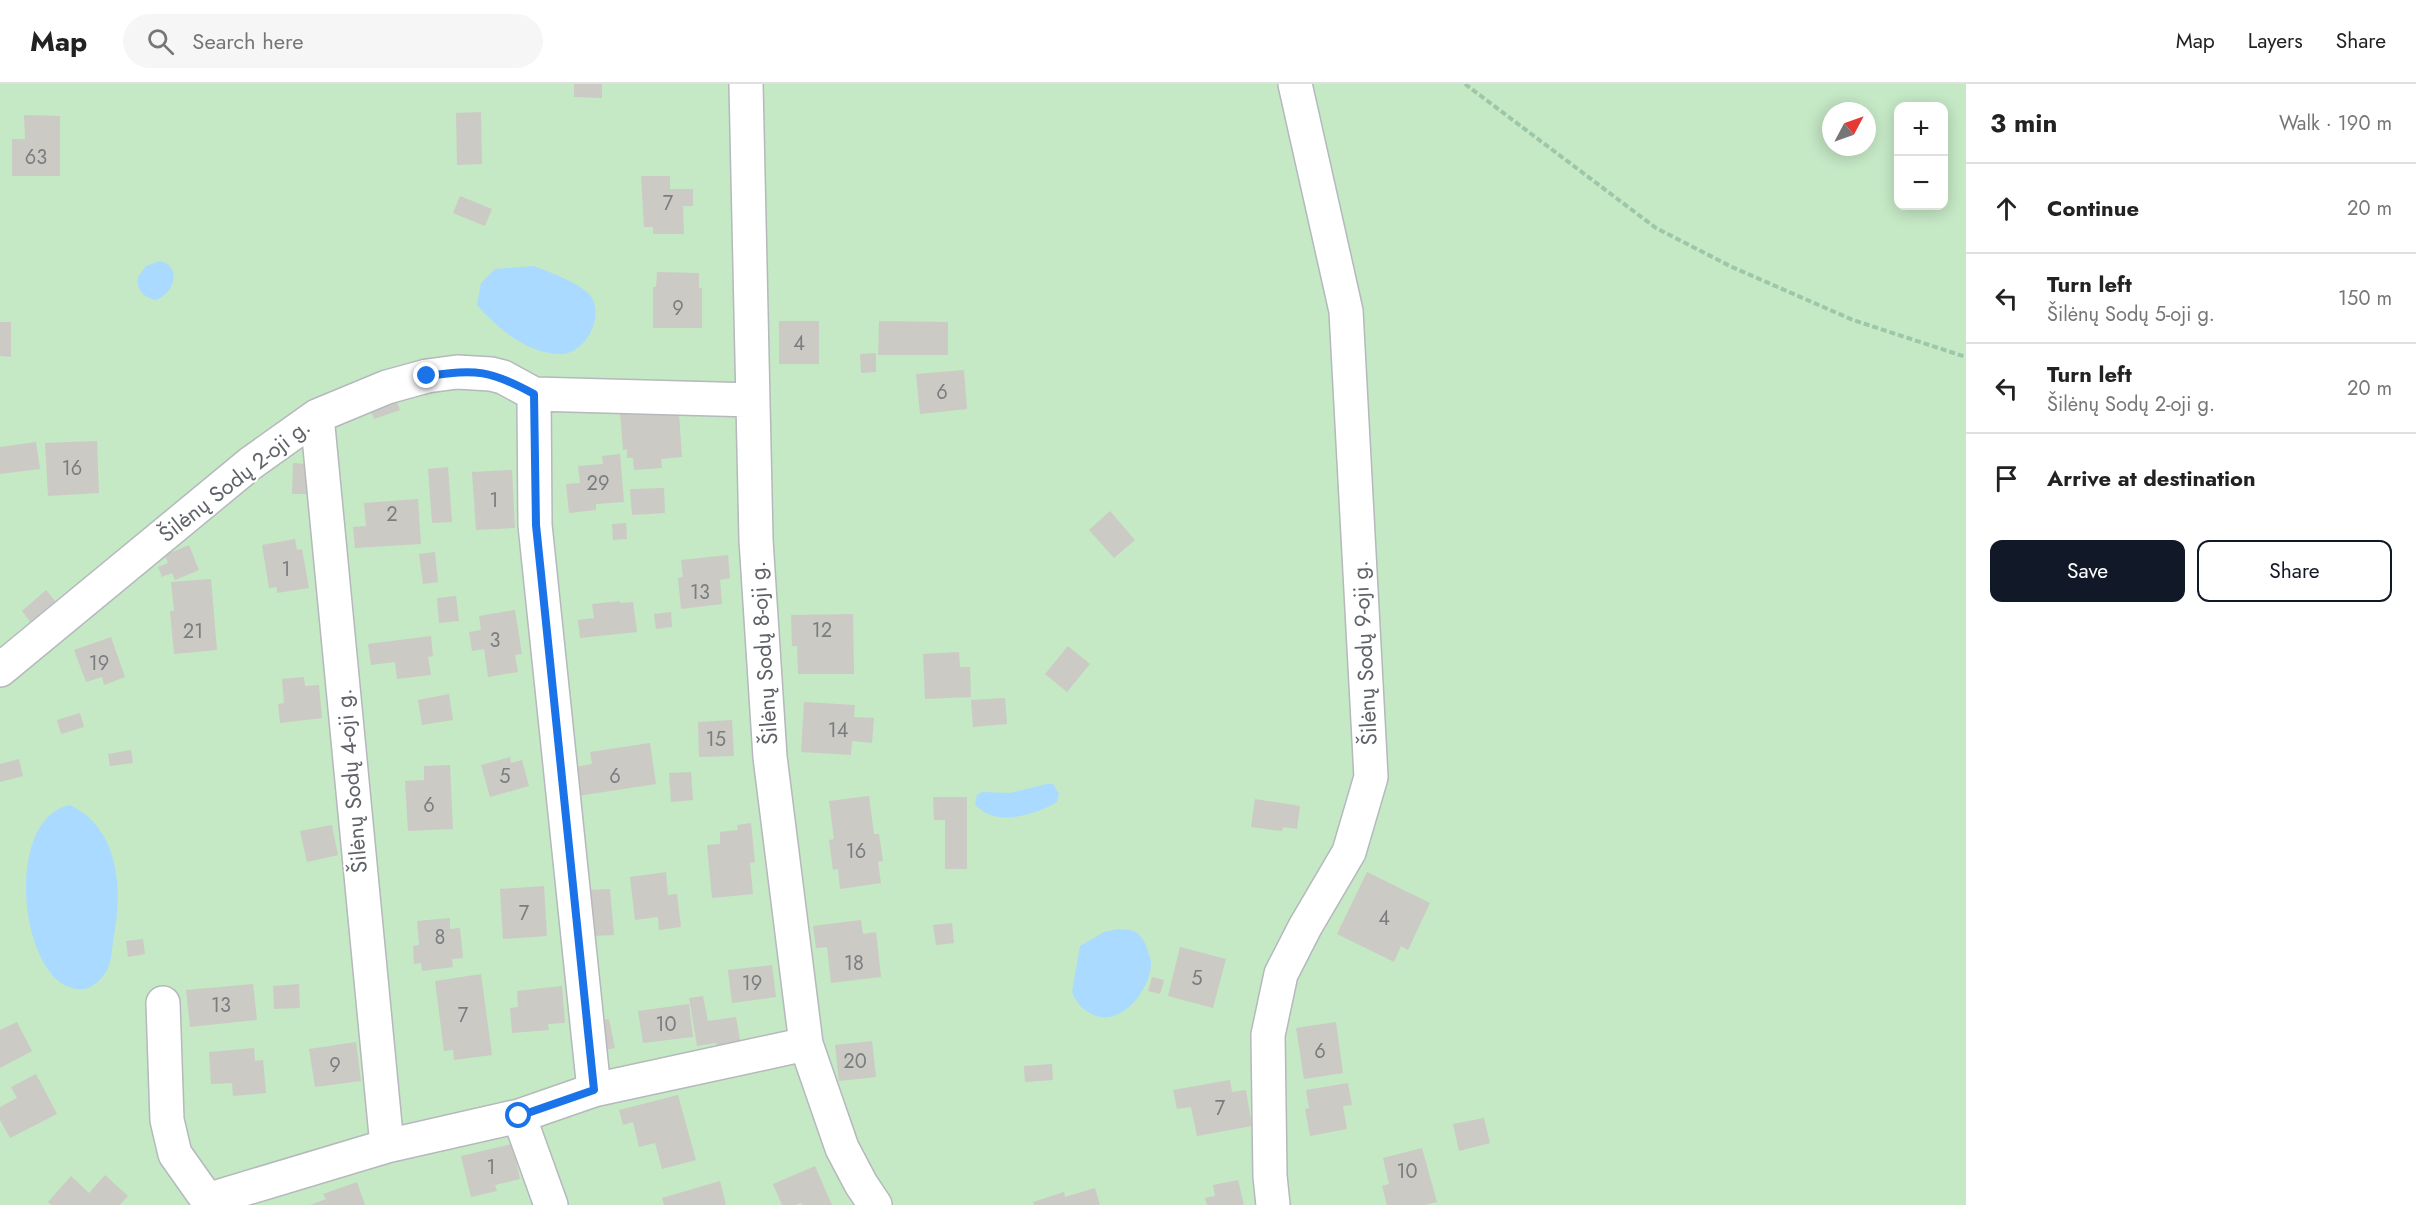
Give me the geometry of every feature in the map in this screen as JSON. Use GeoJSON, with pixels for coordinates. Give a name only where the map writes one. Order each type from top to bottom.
{"type":"FeatureCollection","features":[{"type":"Feature","properties":{"kind":"street","name":"Šilėnų Sodų 8-oji g."},"geometry":{"type":"LineString","coordinates":[[746,84],[756,540],[770,757],[806,1044],[842,1149],[861,1184],[876,1205]]}},
{"type":"Feature","properties":{"kind":"street","name":"Šilėnų Sodų 9-oji g."},"geometry":{"type":"LineString","coordinates":[[1274,1205],[1270,1176],[1268,1035],[1281,974],[1305,927],[1349,852],[1371,777],[1346,311],[1295,84]]}},
{"type":"Feature","properties":{"kind":"street","name":"Šilėnų Sodų 2-oji g."},"geometry":{"type":"LineString","coordinates":[[0,670],[251,463],[317,416],[387,387],[427,376],[457,372],[503,377],[534,394],[753,400]]}},
{"type":"Feature","properties":{"kind":"street"},"geometry":{"type":"LineString","coordinates":[[534,394],[536,525],[594,1090]]}},
{"type":"Feature","properties":{"kind":"street","name":"Šilėnų Sodų 4-oji g."},"geometry":{"type":"LineString","coordinates":[[317,416],[387,1146]]}},
{"type":"Feature","properties":{"kind":"street"},"geometry":{"type":"LineString","coordinates":[[163,1003],[167,1120],[176,1154],[209,1203],[387,1146],[519,1116],[594,1090],[806,1044]]}},
{"type":"Feature","properties":{"kind":"street"},"geometry":{"type":"LineString","coordinates":[[519,1116],[551,1205]]}},
{"type":"Feature","properties":{"kind":"path"},"geometry":{"type":"LineString","coordinates":[[1465,84],[1656,228],[1732,267],[1853,320],[1966,357]]}},
{"type":"Feature","properties":{"kind":"green space"},"geometry":{"type":"Polygon","coordinates":[[[0,84],[1966,84],[1966,1205],[0,1205],[0,84]]]}},
{"type":"Feature","properties":{"kind":"water"},"geometry":{"type":"Polygon","coordinates":[[[160,261],[172,269],[174,275],[167,293],[155,300],[141,292],[138,277],[146,266],[160,261]]]}},
{"type":"Feature","properties":{"kind":"water"},"geometry":{"type":"Polygon","coordinates":[[[534,266],[576,285],[588,293],[593,301],[595,320],[592,330],[580,346],[572,352],[550,353],[526,345],[504,331],[477,305],[481,283],[495,269],[534,266]]]}},
{"type":"Feature","properties":{"kind":"water"},"geometry":{"type":"Polygon","coordinates":[[[1053,784],[1059,794],[1057,802],[1026,815],[993,816],[975,804],[977,795],[982,792],[1010,793],[1053,784]]]}},
{"type":"Feature","properties":{"kind":"water"},"geometry":{"type":"Polygon","coordinates":[[[70,805],[87,816],[100,830],[109,846],[117,883],[118,903],[109,965],[98,981],[85,989],[63,984],[45,965],[33,938],[27,905],[27,871],[34,840],[48,817],[70,805]]]}},
{"type":"Feature","properties":{"kind":"water"},"geometry":{"type":"Polygon","coordinates":[[[1119,929],[1133,931],[1142,938],[1151,959],[1150,973],[1140,995],[1132,1004],[1122,1012],[1101,1017],[1084,1009],[1072,992],[1080,946],[1104,932],[1119,929]]]}},
{"type":"Feature","properties":{"kind":"building"},"geometry":{"type":"Polygon","coordinates":[[[574,84],[602,84],[602,98],[574,97],[574,84]]]}},
{"type":"Feature","properties":{"kind":"building"},"geometry":{"type":"Polygon","coordinates":[[[481,112],[482,164],[457,165],[456,113],[481,112]]]}},
{"type":"Feature","properties":{"kind":"building"},"geometry":{"type":"Polygon","coordinates":[[[24,115],[60,116],[60,176],[12,176],[12,139],[25,139],[24,115]]]}},
{"type":"Feature","properties":{"kind":"building"},"geometry":{"type":"Polygon","coordinates":[[[641,176],[670,176],[670,189],[693,189],[693,206],[683,206],[684,234],[653,234],[653,227],[644,227],[641,176]]]}},
{"type":"Feature","properties":{"kind":"building"},"geometry":{"type":"Polygon","coordinates":[[[460,196],[492,209],[485,226],[453,213],[460,196]]]}},
{"type":"Feature","properties":{"kind":"building"},"geometry":{"type":"Polygon","coordinates":[[[657,272],[699,273],[699,288],[702,288],[702,328],[653,328],[653,287],[656,287],[657,272]]]}},
{"type":"Feature","properties":{"kind":"building"},"geometry":{"type":"Polygon","coordinates":[[[779,321],[819,321],[819,364],[779,364],[779,321]]]}},
{"type":"Feature","properties":{"kind":"building"},"geometry":{"type":"Polygon","coordinates":[[[879,321],[948,322],[948,355],[878,355],[879,321]]]}},
{"type":"Feature","properties":{"kind":"building"},"geometry":{"type":"Polygon","coordinates":[[[0,322],[11,322],[11,357],[0,356],[0,322]]]}},
{"type":"Feature","properties":{"kind":"building"},"geometry":{"type":"Polygon","coordinates":[[[876,353],[876,372],[861,373],[860,354],[876,353]]]}},
{"type":"Feature","properties":{"kind":"building"},"geometry":{"type":"Polygon","coordinates":[[[964,370],[967,409],[920,414],[916,374],[964,370]]]}},
{"type":"Feature","properties":{"kind":"building"},"geometry":{"type":"Polygon","coordinates":[[[395,397],[400,410],[374,419],[369,406],[395,397]]]}},
{"type":"Feature","properties":{"kind":"building"},"geometry":{"type":"Polygon","coordinates":[[[631,411],[631,415],[679,414],[682,457],[661,459],[662,468],[634,470],[633,458],[627,458],[627,449],[623,450],[620,412],[631,411]]]}},
{"type":"Feature","properties":{"kind":"building"},"geometry":{"type":"Polygon","coordinates":[[[97,441],[99,493],[48,496],[45,443],[97,441]]]}},
{"type":"Feature","properties":{"kind":"building"},"geometry":{"type":"Polygon","coordinates":[[[36,442],[40,469],[0,474],[0,447],[36,442]]]}},
{"type":"Feature","properties":{"kind":"building"},"geometry":{"type":"Polygon","coordinates":[[[620,454],[624,502],[596,504],[596,510],[569,513],[566,484],[580,483],[578,466],[603,464],[602,456],[620,454]]]}},
{"type":"Feature","properties":{"kind":"building"},"geometry":{"type":"Polygon","coordinates":[[[293,463],[308,464],[307,494],[292,494],[293,463]]]}},
{"type":"Feature","properties":{"kind":"building"},"geometry":{"type":"Polygon","coordinates":[[[448,467],[452,522],[432,523],[428,469],[448,467]]]}},
{"type":"Feature","properties":{"kind":"building"},"geometry":{"type":"Polygon","coordinates":[[[512,470],[515,528],[476,530],[472,472],[512,470]]]}},
{"type":"Feature","properties":{"kind":"building"},"geometry":{"type":"Polygon","coordinates":[[[664,488],[665,513],[632,515],[630,489],[664,488]]]}},
{"type":"Feature","properties":{"kind":"building"},"geometry":{"type":"Polygon","coordinates":[[[418,499],[421,544],[355,548],[353,527],[366,526],[364,503],[418,499]]]}},
{"type":"Feature","properties":{"kind":"building"},"geometry":{"type":"Polygon","coordinates":[[[1110,511],[1135,540],[1114,558],[1089,530],[1110,511]]]}},
{"type":"Feature","properties":{"kind":"building"},"geometry":{"type":"Polygon","coordinates":[[[626,523],[627,539],[613,540],[612,524],[626,523]]]}},
{"type":"Feature","properties":{"kind":"building"},"geometry":{"type":"Polygon","coordinates":[[[295,539],[297,550],[302,549],[309,588],[277,593],[277,587],[269,588],[262,545],[295,539]]]}},
{"type":"Feature","properties":{"kind":"building"},"geometry":{"type":"Polygon","coordinates":[[[189,545],[199,570],[175,580],[172,573],[162,577],[158,567],[168,563],[165,555],[189,545]]]}},
{"type":"Feature","properties":{"kind":"building"},"geometry":{"type":"Polygon","coordinates":[[[435,552],[438,582],[423,584],[419,554],[435,552]]]}},
{"type":"Feature","properties":{"kind":"building"},"geometry":{"type":"Polygon","coordinates":[[[728,555],[730,578],[720,580],[722,604],[681,609],[678,578],[683,577],[681,560],[728,555]]]}},
{"type":"Feature","properties":{"kind":"building"},"geometry":{"type":"Polygon","coordinates":[[[211,579],[217,650],[174,654],[170,611],[174,611],[171,582],[211,579]]]}},
{"type":"Feature","properties":{"kind":"building"},"geometry":{"type":"Polygon","coordinates":[[[46,590],[56,602],[31,623],[22,611],[46,590]]]}},
{"type":"Feature","properties":{"kind":"building"},"geometry":{"type":"Polygon","coordinates":[[[456,596],[459,621],[439,623],[437,598],[456,596]]]}},
{"type":"Feature","properties":{"kind":"building"},"geometry":{"type":"Polygon","coordinates":[[[620,601],[620,603],[633,602],[637,632],[580,638],[578,620],[594,618],[592,604],[620,601]]]}},
{"type":"Feature","properties":{"kind":"building"},"geometry":{"type":"Polygon","coordinates":[[[515,610],[522,654],[515,655],[518,672],[488,677],[484,649],[472,651],[469,632],[481,630],[479,616],[515,610]]]}},
{"type":"Feature","properties":{"kind":"building"},"geometry":{"type":"Polygon","coordinates":[[[671,612],[672,627],[656,629],[654,614],[671,612]]]}},
{"type":"Feature","properties":{"kind":"building"},"geometry":{"type":"Polygon","coordinates":[[[853,614],[854,674],[798,674],[797,646],[792,646],[791,615],[853,614]]]}},
{"type":"Feature","properties":{"kind":"building"},"geometry":{"type":"Polygon","coordinates":[[[431,636],[433,656],[428,657],[431,675],[397,679],[395,662],[371,665],[368,644],[431,636]]]}},
{"type":"Feature","properties":{"kind":"building"},"geometry":{"type":"Polygon","coordinates":[[[111,637],[125,677],[104,685],[102,677],[86,682],[74,650],[111,637]]]}},
{"type":"Feature","properties":{"kind":"building"},"geometry":{"type":"Polygon","coordinates":[[[1068,646],[1090,664],[1067,692],[1045,674],[1068,646]]]}},
{"type":"Feature","properties":{"kind":"building"},"geometry":{"type":"Polygon","coordinates":[[[959,652],[960,667],[970,667],[971,697],[925,699],[923,654],[959,652]]]}},
{"type":"Feature","properties":{"kind":"building"},"geometry":{"type":"Polygon","coordinates":[[[304,677],[305,686],[319,685],[322,718],[280,723],[278,704],[284,703],[282,679],[304,677]]]}},
{"type":"Feature","properties":{"kind":"building"},"geometry":{"type":"Polygon","coordinates":[[[449,694],[453,720],[422,725],[418,700],[449,694]]]}},
{"type":"Feature","properties":{"kind":"building"},"geometry":{"type":"Polygon","coordinates":[[[1005,698],[1007,724],[973,727],[971,700],[1005,698]]]}},
{"type":"Feature","properties":{"kind":"building"},"geometry":{"type":"Polygon","coordinates":[[[804,702],[855,705],[854,717],[874,718],[872,743],[852,741],[851,755],[801,752],[804,702]]]}},
{"type":"Feature","properties":{"kind":"building"},"geometry":{"type":"Polygon","coordinates":[[[80,713],[84,727],[61,734],[57,720],[80,713]]]}},
{"type":"Feature","properties":{"kind":"building"},"geometry":{"type":"Polygon","coordinates":[[[732,720],[734,756],[699,757],[698,722],[732,720]]]}},
{"type":"Feature","properties":{"kind":"building"},"geometry":{"type":"Polygon","coordinates":[[[650,743],[656,784],[578,796],[574,767],[592,764],[590,752],[650,743]]]}},
{"type":"Feature","properties":{"kind":"building"},"geometry":{"type":"Polygon","coordinates":[[[131,750],[133,763],[110,766],[108,754],[131,750]]]}},
{"type":"Feature","properties":{"kind":"building"},"geometry":{"type":"Polygon","coordinates":[[[510,757],[511,763],[522,760],[529,786],[490,797],[481,765],[510,757]]]}},
{"type":"Feature","properties":{"kind":"building"},"geometry":{"type":"Polygon","coordinates":[[[19,759],[23,776],[0,782],[0,764],[19,759]]]}},
{"type":"Feature","properties":{"kind":"building"},"geometry":{"type":"Polygon","coordinates":[[[450,765],[453,829],[408,831],[405,781],[424,780],[424,766],[450,765]]]}},
{"type":"Feature","properties":{"kind":"building"},"geometry":{"type":"Polygon","coordinates":[[[691,772],[693,800],[671,802],[669,773],[691,772]]]}},
{"type":"Feature","properties":{"kind":"building"},"geometry":{"type":"Polygon","coordinates":[[[869,796],[874,834],[879,834],[883,861],[878,862],[881,883],[840,889],[838,869],[833,870],[829,840],[834,839],[829,801],[869,796]]]}},
{"type":"Feature","properties":{"kind":"building"},"geometry":{"type":"Polygon","coordinates":[[[933,797],[967,797],[967,869],[945,869],[945,820],[934,820],[933,797]]]}},
{"type":"Feature","properties":{"kind":"building"},"geometry":{"type":"Polygon","coordinates":[[[1255,799],[1300,806],[1297,829],[1283,827],[1282,831],[1251,827],[1255,799]]]}},
{"type":"Feature","properties":{"kind":"building"},"geometry":{"type":"Polygon","coordinates":[[[751,823],[755,862],[750,863],[753,894],[712,898],[707,845],[720,844],[720,832],[738,830],[737,825],[751,823]]]}},
{"type":"Feature","properties":{"kind":"building"},"geometry":{"type":"Polygon","coordinates":[[[332,825],[338,855],[307,862],[300,831],[332,825]]]}},
{"type":"Feature","properties":{"kind":"building"},"geometry":{"type":"Polygon","coordinates":[[[666,872],[668,895],[677,894],[681,927],[659,930],[658,917],[635,920],[630,877],[666,872]]]}},
{"type":"Feature","properties":{"kind":"building"},"geometry":{"type":"Polygon","coordinates":[[[1367,872],[1430,903],[1408,950],[1401,946],[1394,962],[1337,934],[1367,872]]]}},
{"type":"Feature","properties":{"kind":"building"},"geometry":{"type":"Polygon","coordinates":[[[544,886],[547,936],[503,939],[500,889],[544,886]]]}},
{"type":"Feature","properties":{"kind":"building"},"geometry":{"type":"Polygon","coordinates":[[[610,889],[614,935],[593,936],[589,890],[610,889]]]}},
{"type":"Feature","properties":{"kind":"building"},"geometry":{"type":"Polygon","coordinates":[[[450,918],[450,929],[460,928],[463,958],[452,959],[453,967],[422,971],[421,963],[414,964],[413,946],[419,945],[417,921],[450,918]]]}},
{"type":"Feature","properties":{"kind":"building"},"geometry":{"type":"Polygon","coordinates":[[[861,920],[863,934],[876,932],[881,977],[831,983],[827,947],[816,948],[813,926],[861,920]]]}},
{"type":"Feature","properties":{"kind":"building"},"geometry":{"type":"Polygon","coordinates":[[[952,923],[954,943],[936,945],[933,925],[952,923]]]}},
{"type":"Feature","properties":{"kind":"building"},"geometry":{"type":"Polygon","coordinates":[[[143,939],[145,954],[128,957],[126,941],[143,939]]]}},
{"type":"Feature","properties":{"kind":"building"},"geometry":{"type":"Polygon","coordinates":[[[1180,947],[1226,959],[1213,1008],[1168,996],[1180,947]]]}},
{"type":"Feature","properties":{"kind":"building"},"geometry":{"type":"Polygon","coordinates":[[[772,965],[776,997],[732,1003],[728,970],[772,965]]]}},
{"type":"Feature","properties":{"kind":"building"},"geometry":{"type":"Polygon","coordinates":[[[481,974],[492,1055],[454,1060],[453,1050],[444,1051],[435,981],[481,974]]]}},
{"type":"Feature","properties":{"kind":"building"},"geometry":{"type":"Polygon","coordinates":[[[1152,977],[1164,980],[1160,994],[1148,991],[1152,977]]]}},
{"type":"Feature","properties":{"kind":"building"},"geometry":{"type":"Polygon","coordinates":[[[253,984],[257,1020],[190,1027],[186,990],[253,984]]]}},
{"type":"Feature","properties":{"kind":"building"},"geometry":{"type":"Polygon","coordinates":[[[299,984],[300,1008],[274,1009],[273,986],[299,984]]]}},
{"type":"Feature","properties":{"kind":"building"},"geometry":{"type":"Polygon","coordinates":[[[562,986],[565,1023],[548,1024],[549,1030],[512,1033],[510,1008],[518,1007],[517,991],[562,986]]]}},
{"type":"Feature","properties":{"kind":"building"},"geometry":{"type":"Polygon","coordinates":[[[703,996],[708,1021],[736,1017],[741,1046],[717,1050],[716,1043],[697,1046],[689,998],[703,996]]]}},
{"type":"Feature","properties":{"kind":"building"},"geometry":{"type":"Polygon","coordinates":[[[689,1004],[693,1037],[643,1043],[638,1011],[689,1004]]]}},
{"type":"Feature","properties":{"kind":"building"},"geometry":{"type":"Polygon","coordinates":[[[609,1019],[615,1048],[599,1051],[593,1021],[609,1019]]]}},
{"type":"Feature","properties":{"kind":"building"},"geometry":{"type":"Polygon","coordinates":[[[17,1022],[32,1051],[0,1068],[0,1030],[17,1022]]]}},
{"type":"Feature","properties":{"kind":"building"},"geometry":{"type":"Polygon","coordinates":[[[1336,1022],[1343,1073],[1304,1079],[1296,1028],[1336,1022]]]}},
{"type":"Feature","properties":{"kind":"building"},"geometry":{"type":"Polygon","coordinates":[[[872,1041],[876,1077],[839,1081],[835,1045],[872,1041]]]}},
{"type":"Feature","properties":{"kind":"building"},"geometry":{"type":"Polygon","coordinates":[[[356,1042],[361,1081],[315,1087],[309,1049],[356,1042]]]}},
{"type":"Feature","properties":{"kind":"building"},"geometry":{"type":"Polygon","coordinates":[[[254,1048],[255,1061],[263,1060],[266,1093],[233,1096],[232,1083],[211,1084],[209,1052],[254,1048]]]}},
{"type":"Feature","properties":{"kind":"building"},"geometry":{"type":"Polygon","coordinates":[[[1052,1064],[1053,1080],[1025,1082],[1024,1066],[1052,1064]]]}},
{"type":"Feature","properties":{"kind":"building"},"geometry":{"type":"Polygon","coordinates":[[[36,1074],[57,1114],[10,1138],[0,1120],[0,1107],[17,1098],[11,1087],[36,1074]]]}},
{"type":"Feature","properties":{"kind":"building"},"geometry":{"type":"Polygon","coordinates":[[[1230,1080],[1232,1092],[1246,1090],[1252,1126],[1197,1136],[1191,1107],[1177,1109],[1173,1090],[1230,1080]]]}},
{"type":"Feature","properties":{"kind":"building"},"geometry":{"type":"Polygon","coordinates":[[[1348,1083],[1352,1105],[1343,1106],[1347,1129],[1310,1136],[1305,1109],[1309,1108],[1306,1090],[1348,1083]]]}},
{"type":"Feature","properties":{"kind":"building"},"geometry":{"type":"Polygon","coordinates":[[[678,1095],[696,1160],[662,1169],[655,1143],[639,1147],[633,1122],[623,1125],[619,1110],[678,1095]]]}},
{"type":"Feature","properties":{"kind":"building"},"geometry":{"type":"Polygon","coordinates":[[[1484,1118],[1490,1143],[1459,1151],[1453,1124],[1484,1118]]]}},
{"type":"Feature","properties":{"kind":"building"},"geometry":{"type":"Polygon","coordinates":[[[512,1144],[520,1179],[495,1185],[497,1191],[471,1197],[461,1156],[512,1144]]]}},
{"type":"Feature","properties":{"kind":"building"},"geometry":{"type":"Polygon","coordinates":[[[1422,1148],[1437,1202],[1426,1205],[1387,1205],[1382,1186],[1389,1184],[1383,1158],[1422,1148]]]}},
{"type":"Feature","properties":{"kind":"building"},"geometry":{"type":"Polygon","coordinates":[[[815,1166],[832,1205],[802,1205],[801,1203],[782,1205],[773,1184],[815,1166]]]}},
{"type":"Feature","properties":{"kind":"building"},"geometry":{"type":"Polygon","coordinates":[[[105,1175],[128,1196],[120,1205],[51,1205],[48,1202],[71,1176],[89,1193],[105,1175]]]}},
{"type":"Feature","properties":{"kind":"building"},"geometry":{"type":"Polygon","coordinates":[[[1238,1180],[1244,1205],[1207,1205],[1205,1198],[1215,1196],[1213,1185],[1238,1180]]]}},
{"type":"Feature","properties":{"kind":"building"},"geometry":{"type":"Polygon","coordinates":[[[720,1181],[726,1205],[664,1205],[662,1198],[720,1181]]]}},
{"type":"Feature","properties":{"kind":"building"},"geometry":{"type":"Polygon","coordinates":[[[357,1182],[365,1205],[310,1205],[326,1199],[323,1194],[357,1182]]]}},
{"type":"Feature","properties":{"kind":"building"},"geometry":{"type":"Polygon","coordinates":[[[1095,1188],[1100,1205],[1034,1205],[1033,1202],[1064,1192],[1065,1197],[1095,1188]]]}},
{"type":"Feature","properties":{"kind":"route"},"geometry":{"type":"LineString","coordinates":[[427,376],[457,372],[491,374],[503,377],[534,394],[536,525],[594,1090],[519,1116]]}}]}
